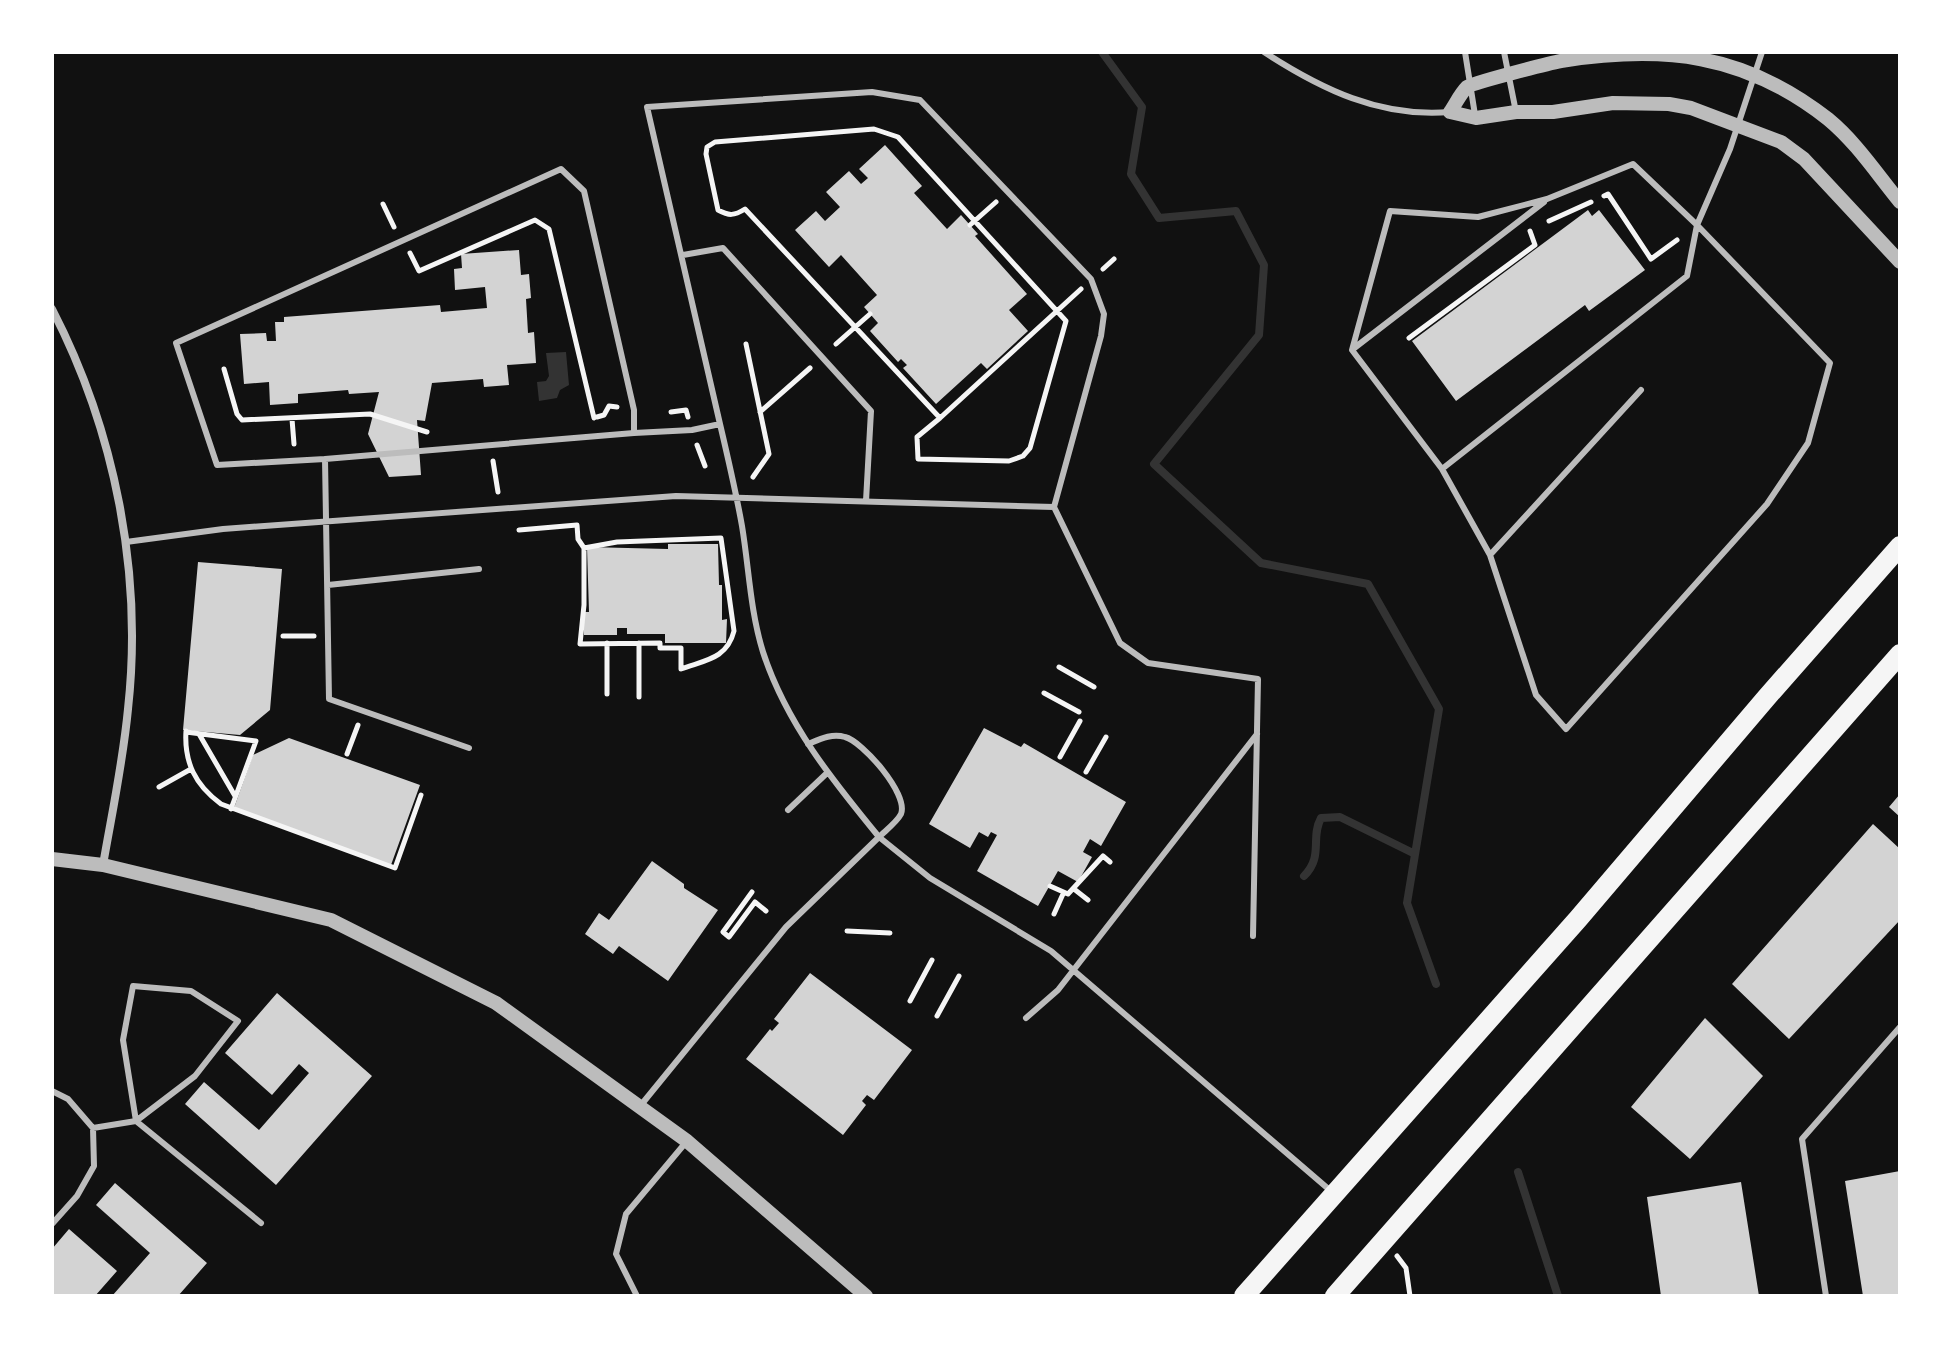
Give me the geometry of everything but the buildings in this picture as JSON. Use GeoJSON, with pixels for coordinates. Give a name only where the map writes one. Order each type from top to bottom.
{"type":"FeatureCollection","features":[{"type":"Feature","properties":{"kind":"main road"},"geometry":{"type":"LineString","coordinates":[[1244,1296],[1578,919],[1900,546]]}},
{"type":"Feature","properties":{"kind":"main road"},"geometry":{"type":"LineString","coordinates":[[1335,1296],[1900,654]]}},
{"type":"Feature","properties":{"kind":"street"},"geometry":{"type":"LineString","coordinates":[[1900,202],[1853,143],[1828,119],[1782,89],[1714,61],[1669,53],[1543,64],[1469,85],[1450,112],[1476,118],[1516,112],[1553,112],[1613,103],[1669,104],[1691,108],[1781,142],[1804,159],[1900,262]]}},
{"type":"Feature","properties":{"kind":"street"},"geometry":{"type":"LineString","coordinates":[[52,309],[79,365],[96,413],[121,510],[132,594],[131,681],[121,765],[103,865]]}},
{"type":"Feature","properties":{"kind":"street"},"geometry":{"type":"LineString","coordinates":[[52,859],[103,865],[331,920],[496,1003],[687,1141],[866,1296]]}},
{"type":"Feature","properties":{"kind":"lane"},"geometry":{"type":"LineString","coordinates":[[1264,52],[1317,85],[1366,105],[1429,114],[1450,112]]}},
{"type":"Feature","properties":{"kind":"lane"},"geometry":{"type":"LineString","coordinates":[[1465,52],[1476,118]]}},
{"type":"Feature","properties":{"kind":"lane"},"geometry":{"type":"LineString","coordinates":[[1504,52],[1516,112]]}},
{"type":"Feature","properties":{"kind":"lane"},"geometry":{"type":"LineString","coordinates":[[1442,469],[1687,276],[1697,225],[1738,124],[1762,52]]}},
{"type":"Feature","properties":{"kind":"lane"},"geometry":{"type":"LineString","coordinates":[[1253,936],[1258,679],[1148,663],[1120,643],[1054,507],[1101,336],[1104,314],[1091,279],[920,100],[872,92],[647,107],[742,526],[749,591],[764,654],[791,716],[808,744],[827,773],[879,837],[930,878],[1051,951],[1335,1194]]}},
{"type":"Feature","properties":{"kind":"lane"},"geometry":{"type":"LineString","coordinates":[[1633,164],[1697,225],[1830,363],[1808,443],[1767,504],[1566,729],[1536,695],[1490,555],[1442,469],[1352,350],[1390,211],[1478,217],[1547,199],[1633,164]]}},
{"type":"Feature","properties":{"kind":"lane"},"geometry":{"type":"LineString","coordinates":[[634,433],[634,410],[584,191],[561,169],[176,343],[217,465],[692,430],[720,424]]}},
{"type":"Feature","properties":{"kind":"lane"},"geometry":{"type":"LineString","coordinates":[[1352,350],[1547,199]]}},
{"type":"Feature","properties":{"kind":"lane"},"geometry":{"type":"LineString","coordinates":[[683,255],[723,248],[871,411],[866,501]]}},
{"type":"Feature","properties":{"kind":"lane"},"geometry":{"type":"LineString","coordinates":[[1490,555],[1641,390]]}},
{"type":"Feature","properties":{"kind":"lane"},"geometry":{"type":"LineString","coordinates":[[325,459],[329,699],[469,748]]}},
{"type":"Feature","properties":{"kind":"lane"},"geometry":{"type":"LineString","coordinates":[[126,542],[223,529],[688,496],[1054,507]]}},
{"type":"Feature","properties":{"kind":"lane"},"geometry":{"type":"LineString","coordinates":[[328,585],[479,569]]}},
{"type":"Feature","properties":{"kind":"lane"},"geometry":{"type":"LineString","coordinates":[[1026,1018],[1058,990],[1257,734]]}},
{"type":"Feature","properties":{"kind":"lane"},"geometry":{"type":"LineString","coordinates":[[641,1105],[786,927],[900,815],[901,797],[896,786],[859,743],[843,736],[828,736],[808,744]]}},
{"type":"Feature","properties":{"kind":"lane"},"geometry":{"type":"LineString","coordinates":[[788,810],[827,773]]}},
{"type":"Feature","properties":{"kind":"lane"},"geometry":{"type":"LineString","coordinates":[[93,1128],[136,1121],[195,1076],[238,1021],[191,991],[133,986],[123,1040],[136,1121],[261,1223]]}},
{"type":"Feature","properties":{"kind":"lane"},"geometry":{"type":"LineString","coordinates":[[1826,1296],[1802,1139],[1900,1027]]}},
{"type":"Feature","properties":{"kind":"lane"},"geometry":{"type":"LineString","coordinates":[[52,1091],[68,1099],[93,1128],[94,1166],[77,1196],[52,1224]]}},
{"type":"Feature","properties":{"kind":"lane"},"geometry":{"type":"LineString","coordinates":[[637,1296],[616,1254],[626,1214],[687,1141]]}},
{"type":"Feature","properties":{"kind":"path"},"geometry":{"type":"LineString","coordinates":[[940,418],[745,209],[727,215],[718,210],[707,147],[715,142],[874,129],[898,137],[1059,310],[1066,321],[1065,330],[1030,448],[1023,456],[1009,461],[918,459],[917,437],[940,418],[1059,310],[1091,279],[1114,259]]}},
{"type":"Feature","properties":{"kind":"path"},"geometry":{"type":"LineString","coordinates":[[970,225],[1007,191]]}},
{"type":"Feature","properties":{"kind":"path"},"geometry":{"type":"LineString","coordinates":[[1409,338],[1535,245],[1530,230],[1608,194],[1651,259],[1697,225]]}},
{"type":"Feature","properties":{"kind":"path"},"geometry":{"type":"LineString","coordinates":[[383,204],[419,271],[535,220],[549,229],[594,418]]}},
{"type":"Feature","properties":{"kind":"path"},"geometry":{"type":"LineString","coordinates":[[836,344],[870,314]]}},
{"type":"Feature","properties":{"kind":"path"},"geometry":{"type":"LineString","coordinates":[[746,344],[769,454],[753,477]]}},
{"type":"Feature","properties":{"kind":"path"},"geometry":{"type":"LineString","coordinates":[[760,412],[810,368]]}},
{"type":"Feature","properties":{"kind":"path"},"geometry":{"type":"LineString","coordinates":[[224,369],[237,414],[242,420],[370,414],[429,432]]}},
{"type":"Feature","properties":{"kind":"path"},"geometry":{"type":"LineString","coordinates":[[292,419],[294,445]]}},
{"type":"Feature","properties":{"kind":"path"},"geometry":{"type":"LineString","coordinates":[[493,461],[498,492]]}},
{"type":"Feature","properties":{"kind":"path"},"geometry":{"type":"LineString","coordinates":[[519,530],[577,525],[578,539],[584,548],[580,644],[660,643],[660,648],[681,648],[681,669],[717,655],[731,644],[734,631],[721,538],[617,542],[584,548]]}},
{"type":"Feature","properties":{"kind":"path"},"geometry":{"type":"LineString","coordinates":[[283,636],[328,636]]}},
{"type":"Feature","properties":{"kind":"path"},"geometry":{"type":"LineString","coordinates":[[607,643],[607,694]]}},
{"type":"Feature","properties":{"kind":"path"},"geometry":{"type":"LineString","coordinates":[[639,643],[639,697]]}},
{"type":"Feature","properties":{"kind":"path"},"geometry":{"type":"LineString","coordinates":[[1059,667],[1094,687]]}},
{"type":"Feature","properties":{"kind":"path"},"geometry":{"type":"LineString","coordinates":[[1044,693],[1079,712]]}},
{"type":"Feature","properties":{"kind":"path"},"geometry":{"type":"LineString","coordinates":[[347,754],[363,711]]}},
{"type":"Feature","properties":{"kind":"path"},"geometry":{"type":"LineString","coordinates":[[1060,757],[1080,721]]}},
{"type":"Feature","properties":{"kind":"path"},"geometry":{"type":"LineString","coordinates":[[231,809],[256,741],[186,732],[187,758],[191,769],[210,796],[231,809],[395,868],[421,795]]}},
{"type":"Feature","properties":{"kind":"path"},"geometry":{"type":"LineString","coordinates":[[199,734],[236,797]]}},
{"type":"Feature","properties":{"kind":"path"},"geometry":{"type":"LineString","coordinates":[[1086,772],[1106,737]]}},
{"type":"Feature","properties":{"kind":"path"},"geometry":{"type":"LineString","coordinates":[[159,787],[191,769]]}},
{"type":"Feature","properties":{"kind":"path"},"geometry":{"type":"LineString","coordinates":[[1050,886],[1068,894],[1103,856],[1110,862]]}},
{"type":"Feature","properties":{"kind":"path"},"geometry":{"type":"LineString","coordinates":[[1074,889],[1088,900]]}},
{"type":"Feature","properties":{"kind":"path"},"geometry":{"type":"LineString","coordinates":[[752,892],[723,932],[729,937],[755,902],[766,911]]}},
{"type":"Feature","properties":{"kind":"path"},"geometry":{"type":"LineString","coordinates":[[1054,914],[1063,894]]}},
{"type":"Feature","properties":{"kind":"path"},"geometry":{"type":"LineString","coordinates":[[847,931],[890,933]]}},
{"type":"Feature","properties":{"kind":"path"},"geometry":{"type":"LineString","coordinates":[[910,1001],[932,960]]}},
{"type":"Feature","properties":{"kind":"path"},"geometry":{"type":"LineString","coordinates":[[937,1016],[959,976]]}},
{"type":"Feature","properties":{"kind":"path"},"geometry":{"type":"LineString","coordinates":[[1385,1240],[1406,1268],[1410,1296]]}},
{"type":"Feature","properties":{"kind":"shaded area"},"geometry":{"type":"Polygon","coordinates":[[[566,352],[569,385],[560,390],[557,398],[539,401],[537,382],[546,381],[549,376],[546,353],[566,352]]]}},
{"type":"Feature","properties":{"kind":"waterway"},"geometry":{"type":"LineString","coordinates":[[1102,52],[1142,107],[1131,174],[1159,218],[1236,211],[1264,265],[1259,335],[1154,464],[1261,563],[1368,584],[1439,709],[1407,903],[1436,984]]}},
{"type":"Feature","properties":{"kind":"waterway"},"geometry":{"type":"LineString","coordinates":[[1304,876],[1314,861],[1321,818],[1340,817],[1415,854]]}},
{"type":"Feature","properties":{"kind":"waterway"},"geometry":{"type":"LineString","coordinates":[[1518,1172],[1558,1296]]}}]}
